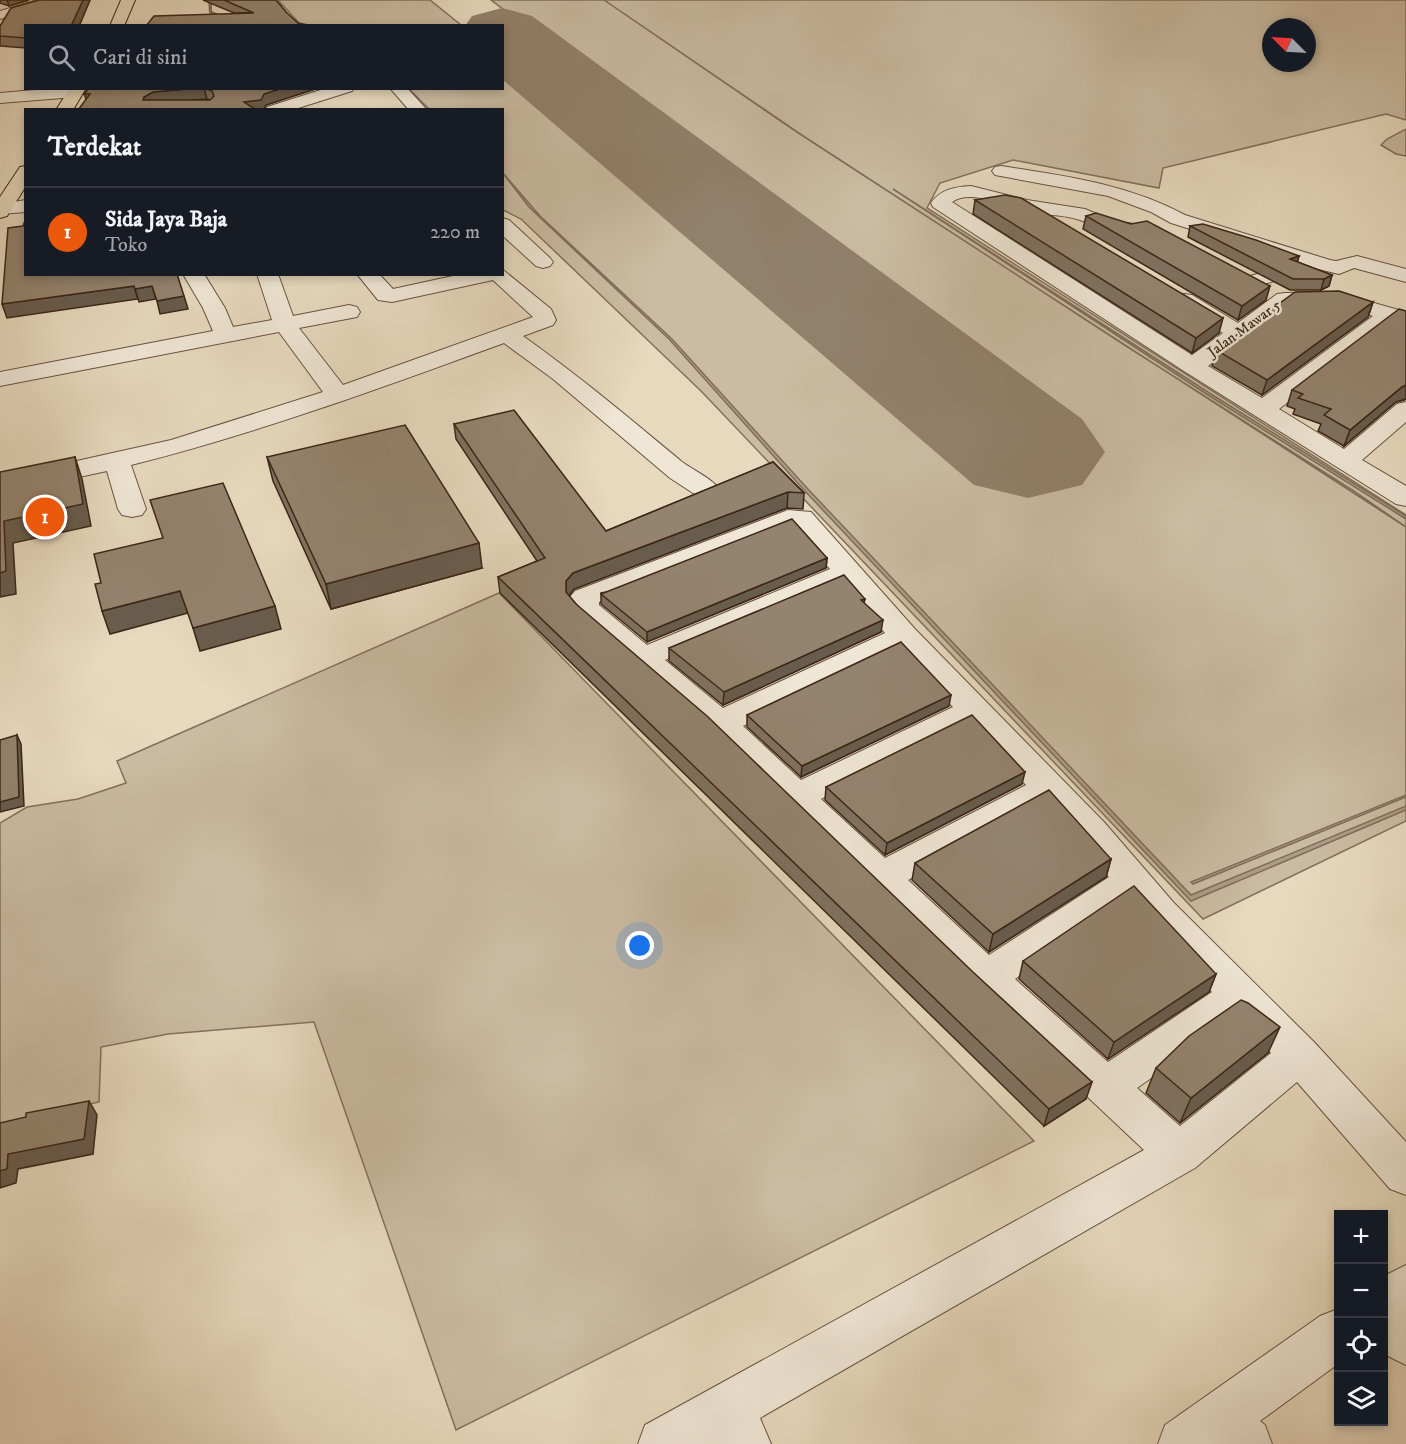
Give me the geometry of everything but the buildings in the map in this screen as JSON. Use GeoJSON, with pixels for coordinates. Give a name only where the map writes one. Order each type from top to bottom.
{"type":"FeatureCollection","features":[{"type":"Feature","properties":{"kind":"highway"},"geometry":{"type":"LineString","coordinates":[[118,24],[128,0]]}},
{"type":"Feature","properties":{"kind":"highway"},"geometry":{"type":"LineString","coordinates":[[65,108],[76,90]]}},
{"type":"Feature","properties":{"kind":"highway"},"geometry":{"type":"LineString","coordinates":[[2,206],[24,174]]}},
{"type":"Feature","properties":{"kind":"street"},"geometry":{"type":"LineString","coordinates":[[4,11],[52,0]]}},
{"type":"Feature","properties":{"kind":"street"},"geometry":{"type":"LineString","coordinates":[[0,98],[76,90]]}},
{"type":"Feature","properties":{"kind":"street"},"geometry":{"type":"LineString","coordinates":[[280,108],[339,90]]}},
{"type":"Feature","properties":{"kind":"street"},"geometry":{"type":"LineString","coordinates":[[400,90],[417,108]]}},
{"type":"Feature","properties":{"kind":"street"},"geometry":{"type":"LineString","coordinates":[[1001,171],[1129,197],[1161,209],[1178,219],[1339,268],[1350,262],[1357,262],[1406,276]]}},
{"type":"Feature","properties":{"kind":"street"},"geometry":{"type":"LineString","coordinates":[[1178,219],[1147,226],[1119,228],[1085,215],[1027,206],[965,191],[948,195],[940,203],[1192,366],[1406,498]]}},
{"type":"Feature","properties":{"kind":"street"},"geometry":{"type":"LineString","coordinates":[[2,206],[24,206]]}},
{"type":"Feature","properties":{"kind":"street"},"geometry":{"type":"LineString","coordinates":[[1027,206],[1067,230]]}},
{"type":"Feature","properties":{"kind":"street"},"geometry":{"type":"LineString","coordinates":[[504,226],[543,262],[504,272]]}},
{"type":"Feature","properties":{"kind":"street"},"geometry":{"type":"LineString","coordinates":[[1253,281],[1315,266]]}},
{"type":"Feature","properties":{"kind":"street"},"geometry":{"type":"LineString","coordinates":[[1232,270],[1285,299]]}},
{"type":"Feature","properties":{"kind":"street"},"geometry":{"type":"LineString","coordinates":[[194,276],[214,308],[226,336]]}},
{"type":"Feature","properties":{"kind":"street"},"geometry":{"type":"LineString","coordinates":[[268,276],[285,325],[338,395]]}},
{"type":"Feature","properties":{"kind":"street"},"geometry":{"type":"LineString","coordinates":[[369,276],[386,295],[393,296],[462,278],[479,276]]}},
{"type":"Feature","properties":{"kind":"street"},"geometry":{"type":"LineString","coordinates":[[0,486],[117,461],[184,457],[338,395],[546,318],[498,276]]}},
{"type":"Feature","properties":{"kind":"street"},"geometry":{"type":"LineString","coordinates":[[1168,291],[1239,333]]}},
{"type":"Feature","properties":{"kind":"street","name":"Jalan Mawar 5"},"geometry":{"type":"LineString","coordinates":[[1192,366],[1285,299],[1335,298],[1398,317]]}},
{"type":"Feature","properties":{"kind":"street"},"geometry":{"type":"LineString","coordinates":[[0,379],[349,312]]}},
{"type":"Feature","properties":{"kind":"street"},"geometry":{"type":"LineString","coordinates":[[1263,409],[1398,317]]}},
{"type":"Feature","properties":{"kind":"street"},"geometry":{"type":"LineString","coordinates":[[505,333],[561,374],[679,472],[708,491]]}},
{"type":"Feature","properties":{"kind":"street"},"geometry":{"type":"LineString","coordinates":[[1346,460],[1406,409]]}},
{"type":"Feature","properties":{"kind":"street"},"geometry":{"type":"LineString","coordinates":[[117,461],[132,509]]}},
{"type":"Feature","properties":{"kind":"street"},"geometry":{"type":"LineString","coordinates":[[1179,1154],[986,977],[720,723],[584,607],[585,597],[788,518],[801,518],[807,522],[848,573],[904,636],[1134,879],[1161,913],[1299,1055],[1406,1174]]}},
{"type":"Feature","properties":{"kind":"street"},"geometry":{"type":"LineString","coordinates":[[643,658],[848,573]]}},
{"type":"Feature","properties":{"kind":"street"},"geometry":{"type":"LineString","coordinates":[[720,723],[904,636]]}},
{"type":"Feature","properties":{"kind":"street"},"geometry":{"type":"LineString","coordinates":[[795,796],[975,709]]}},
{"type":"Feature","properties":{"kind":"street"},"geometry":{"type":"LineString","coordinates":[[882,877],[1049,788]]}},
{"type":"Feature","properties":{"kind":"street"},"geometry":{"type":"LineString","coordinates":[[986,977],[1134,879]]}},
{"type":"Feature","properties":{"kind":"street"},"geometry":{"type":"LineString","coordinates":[[1107,1086],[1239,995]]}},
{"type":"Feature","properties":{"kind":"street"},"geometry":{"type":"LineString","coordinates":[[664,1444],[737,1427],[1179,1154],[1299,1055]]}},
{"type":"Feature","properties":{"kind":"street"},"geometry":{"type":"LineString","coordinates":[[1388,1301],[1406,1289]]}},
{"type":"Feature","properties":{"kind":"street"},"geometry":{"type":"LineString","coordinates":[[1388,1327],[1406,1340]]}},
{"type":"Feature","properties":{"kind":"street"},"geometry":{"type":"LineString","coordinates":[[1216,1436],[1334,1337]]}},
{"type":"Feature","properties":{"kind":"shaded area"},"geometry":{"type":"Polygon","coordinates":[[[278,0],[430,0],[460,24],[300,24],[278,0]]]}},
{"type":"Feature","properties":{"kind":"shaded area"},"geometry":{"type":"Polygon","coordinates":[[[491,0],[1406,0],[1406,120],[1386,114],[1163,168],[1159,188],[1013,160],[940,183],[927,208],[1406,515],[1406,821],[1203,919],[701,391],[521,219],[504,210],[504,108],[428,108],[410,90],[504,90],[504,61],[985,463],[1070,441],[491,0]]]}},
{"type":"Feature","properties":{"kind":"shaded area"},"geometry":{"type":"Polygon","coordinates":[[[604,0],[799,133],[992,259],[798,133],[604,0]]]}},
{"type":"Feature","properties":{"kind":"shaded area"},"geometry":{"type":"Polygon","coordinates":[[[1406,129],[1406,156],[1396,154],[1381,145],[1387,139],[1406,129]]]}},
{"type":"Feature","properties":{"kind":"shaded area"},"geometry":{"type":"Polygon","coordinates":[[[504,174],[540,216],[672,339],[807,488],[1191,895],[1406,806],[1406,810],[1191,901],[803,489],[669,339],[529,207],[504,174]]]}},
{"type":"Feature","properties":{"kind":"shaded area"},"geometry":{"type":"Polygon","coordinates":[[[893,189],[1211,394],[1406,516],[1406,519],[1208,395],[893,189]]]}},
{"type":"Feature","properties":{"kind":"shaded area"},"geometry":{"type":"Polygon","coordinates":[[[1163,370],[1354,491],[1406,527],[1163,370]]]}},
{"type":"Feature","properties":{"kind":"shaded area"},"geometry":{"type":"Polygon","coordinates":[[[499,593],[1034,1141],[456,1430],[314,1022],[168,1034],[101,1047],[99,1102],[0,1124],[0,823],[27,807],[78,799],[126,783],[117,761],[499,593]]]}},
{"type":"Feature","properties":{"kind":"shaded area"},"geometry":{"type":"Polygon","coordinates":[[[1406,795],[1406,797],[1193,884],[1191,882],[1406,795]]]}},
{"type":"Feature","properties":{"kind":"waterway"},"geometry":{"type":"LineString","coordinates":[[210,0],[210,12],[239,24]]}},
{"type":"Feature","properties":{"kind":"runway"},"geometry":{"type":"LineString","coordinates":[[504,36],[1028,452]]}},
{"type":"Feature","properties":{"kind":"place","name":"Sida Jaya Baja"},"geometry":{"type":"Point","coordinates":[45,517]}}]}
